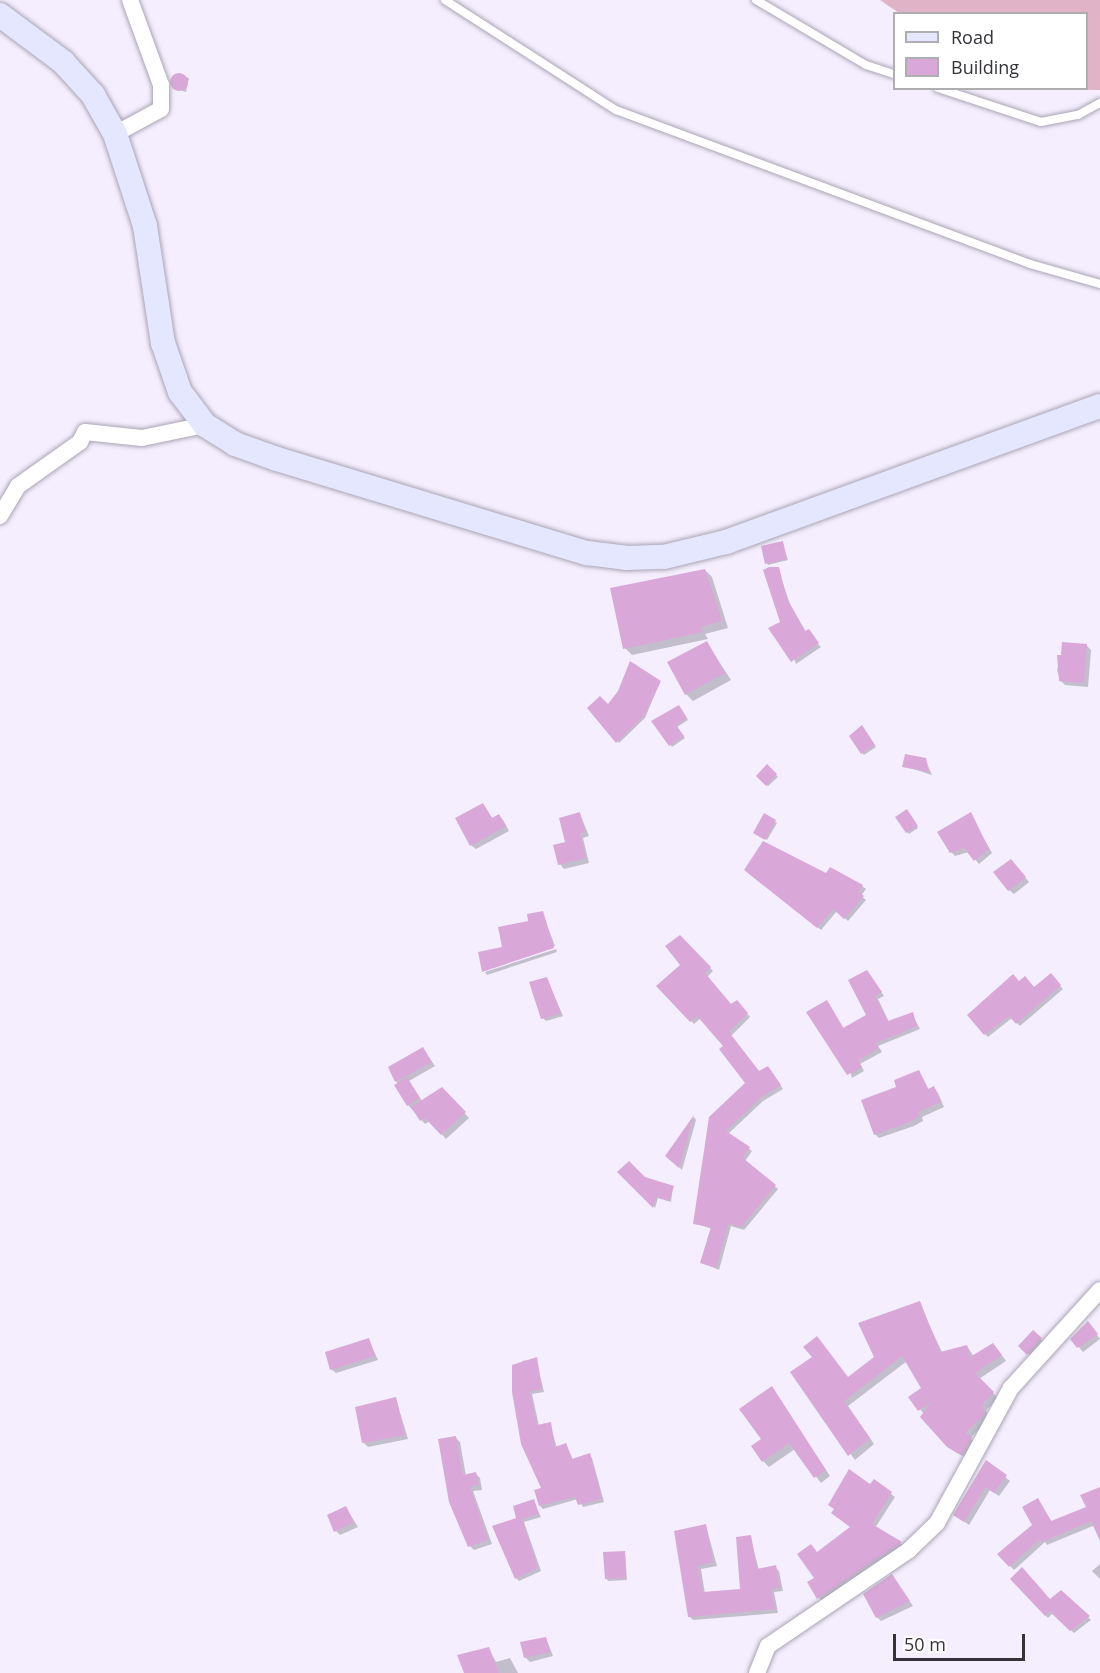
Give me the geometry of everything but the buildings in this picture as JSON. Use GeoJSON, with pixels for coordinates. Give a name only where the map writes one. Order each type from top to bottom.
{"type":"FeatureCollection","features":[{"type":"Feature","properties":{"kind":"main road"},"geometry":{"type":"LineString","coordinates":[[0,15],[63,62],[93,95],[115,134],[145,226],[163,343],[180,392],[205,425],[235,444],[412,503],[587,553],[626,558],[698,551],[1100,406]]}},
{"type":"Feature","properties":{"kind":"street"},"geometry":{"type":"LineString","coordinates":[[115,134],[161,110],[161,85],[130,0]]}},
{"type":"Feature","properties":{"kind":"street"},"geometry":{"type":"LineString","coordinates":[[0,516],[18,486],[80,442],[85,432],[142,438],[205,425]]}},
{"type":"Feature","properties":{"kind":"street"},"geometry":{"type":"LineString","coordinates":[[758,1673],[768,1646],[909,1551],[937,1522],[1011,1388],[1100,1290]]}},
{"type":"Feature","properties":{"kind":"lane"},"geometry":{"type":"LineString","coordinates":[[446,0],[616,110],[1030,264],[1100,284]]}},
{"type":"Feature","properties":{"kind":"lane"},"geometry":{"type":"LineString","coordinates":[[756,0],[866,65],[893,74]]}},
{"type":"Feature","properties":{"kind":"lane"},"geometry":{"type":"LineString","coordinates":[[944,90],[1041,122],[1078,115],[1100,103]]}},
{"type":"Feature","properties":{"kind":"shaded area"},"geometry":{"type":"Polygon","coordinates":[[[880,0],[1100,0],[1100,90],[1088,90],[1088,12],[898,12],[880,0]]]}}]}
